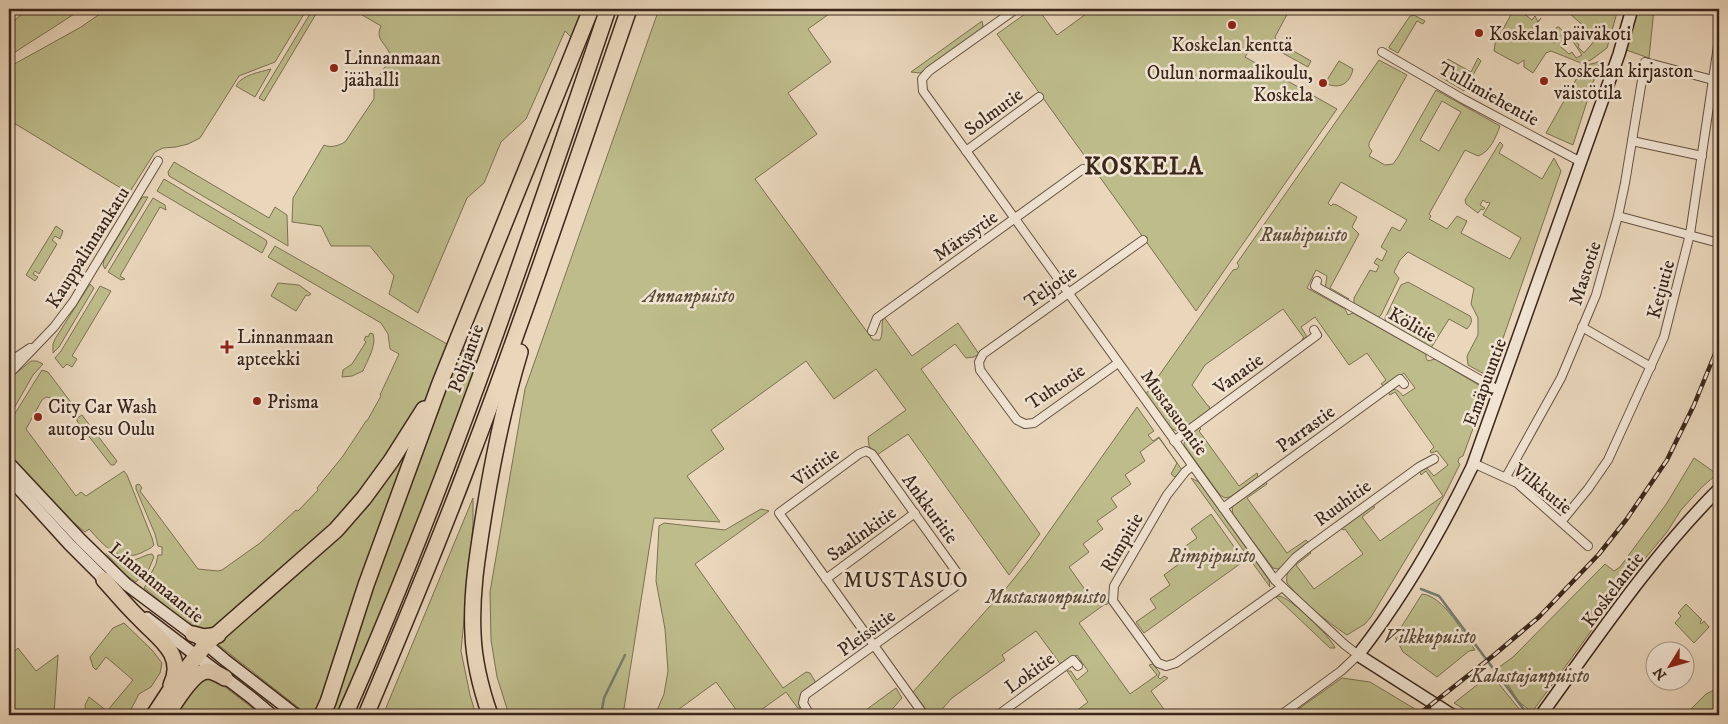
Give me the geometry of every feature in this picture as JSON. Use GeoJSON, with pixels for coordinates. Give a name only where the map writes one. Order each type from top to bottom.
{"type":"FeatureCollection","features":[{"type":"Feature","properties":{"kind":"highway"},"geometry":{"type":"LineString","coordinates":[[322,715],[440,383],[478,289],[487,245],[510,181],[542,127],[590,9]]}},
{"type":"Feature","properties":{"kind":"highway","name":"Pohjantie"},"geometry":{"type":"LineString","coordinates":[[345,715],[388,614],[455,443],[537,218],[608,9]]}},
{"type":"Feature","properties":{"kind":"highway"},"geometry":{"type":"LineString","coordinates":[[366,715],[405,625],[470,460],[532,290],[629,9]]}},
{"type":"Feature","properties":{"kind":"highway"},"geometry":{"type":"LineString","coordinates":[[490,715],[479,680],[473,634],[474,580],[491,468],[506,397],[521,347],[532,290]]}},
{"type":"Feature","properties":{"kind":"highway"},"geometry":{"type":"LineString","coordinates":[[154,715],[197,656],[212,639],[336,530],[364,498],[391,461],[440,383]]}},
{"type":"Feature","properties":{"kind":"highway"},"geometry":{"type":"LineString","coordinates":[[104,580],[141,621],[160,637],[170,652],[176,670],[174,680],[165,698]]}},
{"type":"Feature","properties":{"kind":"highway"},"geometry":{"type":"LineString","coordinates":[[193,634],[212,639]]}},
{"type":"Feature","properties":{"kind":"highway"},"geometry":{"type":"LineString","coordinates":[[167,715],[195,676],[204,671],[211,671],[226,678]]}},
{"type":"Feature","properties":{"kind":"main road","name":"Emäpuuntie"},"geometry":{"type":"LineString","coordinates":[[1358,655],[1408,585],[1445,522],[1473,463],[1619,54],[1632,9]]}},
{"type":"Feature","properties":{"kind":"main road","name":"Linnanmaantie"},"geometry":{"type":"LineString","coordinates":[[9,463],[110,570],[193,634]]}},
{"type":"Feature","properties":{"kind":"main road","name":"Linnanmaantie"},"geometry":{"type":"LineString","coordinates":[[9,478],[104,580],[133,607],[272,715]]}},
{"type":"Feature","properties":{"kind":"main road","name":"Koskelantie"},"geometry":{"type":"LineString","coordinates":[[1541,715],[1624,599],[1700,508],[1719,489]]}},
{"type":"Feature","properties":{"kind":"main road","name":"Linnanmaantie"},"geometry":{"type":"LineString","coordinates":[[212,639],[224,660],[296,715]]}},
{"type":"Feature","properties":{"kind":"main road","name":"Mustasuontie"},"geometry":{"type":"LineString","coordinates":[[1358,655],[1452,715]]}},
{"type":"Feature","properties":{"kind":"street","name":"Mustasuontie"},"geometry":{"type":"LineString","coordinates":[[1016,9],[929,71],[922,79],[923,91],[1275,580],[1358,655]]}},
{"type":"Feature","properties":{"kind":"street","name":"Ketjutie"},"geometry":{"type":"LineString","coordinates":[[1561,522],[1588,489],[1608,460],[1664,337],[1690,234],[1719,39]]}},
{"type":"Feature","properties":{"kind":"street","name":"Tullimiehentie"},"geometry":{"type":"LineString","coordinates":[[1382,52],[1463,99],[1581,162]]}},
{"type":"Feature","properties":{"kind":"street","name":"Mastotie"},"geometry":{"type":"LineString","coordinates":[[1506,477],[1562,378],[1596,295],[1618,216],[1645,62],[1713,80]]}},
{"type":"Feature","properties":{"kind":"street","name":"Solmutie"},"geometry":{"type":"LineString","coordinates":[[966,151],[1039,97]]}},
{"type":"Feature","properties":{"kind":"street"},"geometry":{"type":"LineString","coordinates":[[1632,141],[1702,156]]}},
{"type":"Feature","properties":{"kind":"street","name":"Kauppalinnankatu"},"geometry":{"type":"LineString","coordinates":[[9,374],[54,327],[73,302],[158,161]]}},
{"type":"Feature","properties":{"kind":"street","name":"Märssytie"},"geometry":{"type":"LineString","coordinates":[[872,331],[877,318],[1083,169]]}},
{"type":"Feature","properties":{"kind":"street"},"geometry":{"type":"LineString","coordinates":[[1618,216],[1719,242]]}},
{"type":"Feature","properties":{"kind":"street","name":"Teljotie"},"geometry":{"type":"LineString","coordinates":[[979,362],[983,354],[1144,240]]}},
{"type":"Feature","properties":{"kind":"street","name":"Kölitie"},"geometry":{"type":"LineString","coordinates":[[1318,281],[1315,286],[1331,296],[1500,391]]}},
{"type":"Feature","properties":{"kind":"street"},"geometry":{"type":"LineString","coordinates":[[1582,327],[1651,367]]}},
{"type":"Feature","properties":{"kind":"street","name":"Vanatie"},"geometry":{"type":"LineString","coordinates":[[1174,440],[1317,335],[1314,330]]}},
{"type":"Feature","properties":{"kind":"street","name":"Kauppalinnankatu"},"geometry":{"type":"LineString","coordinates":[[9,362],[37,345]]}},
{"type":"Feature","properties":{"kind":"street","name":"Tuhtotie"},"geometry":{"type":"LineString","coordinates":[[979,362],[980,370],[1017,420],[1025,424],[1034,423],[1118,363]]}},
{"type":"Feature","properties":{"kind":"street","name":"Parrastie"},"geometry":{"type":"LineString","coordinates":[[1223,508],[1400,379],[1404,384]]}},
{"type":"Feature","properties":{"kind":"street","name":"Viiritie"},"geometry":{"type":"LineString","coordinates":[[826,579],[780,512],[859,454],[866,451],[872,454]]}},
{"type":"Feature","properties":{"kind":"street","name":"Ankkuritie"},"geometry":{"type":"LineString","coordinates":[[872,454],[963,581]]}},
{"type":"Feature","properties":{"kind":"street","name":"Ruuhitie"},"geometry":{"type":"LineString","coordinates":[[1275,580],[1295,558],[1323,536],[1434,458]]}},
{"type":"Feature","properties":{"kind":"street","name":"Vilkkutie"},"geometry":{"type":"LineString","coordinates":[[1473,463],[1516,483],[1588,546]]}},
{"type":"Feature","properties":{"kind":"street","name":"Rimpitie"},"geometry":{"type":"LineString","coordinates":[[1192,466],[1185,472],[1167,496],[1114,586],[1112,601],[1158,663],[1166,666],[1176,663],[1282,587]]}},
{"type":"Feature","properties":{"kind":"street","name":"Saalinkitie"},"geometry":{"type":"LineString","coordinates":[[826,579],[915,513]]}},
{"type":"Feature","properties":{"kind":"street"},"geometry":{"type":"LineString","coordinates":[[826,579],[924,715]]}},
{"type":"Feature","properties":{"kind":"street","name":"Pleissitie"},"geometry":{"type":"LineString","coordinates":[[810,715],[804,706],[804,697],[963,581]]}},
{"type":"Feature","properties":{"kind":"street","name":"Emäpuuntie"},"geometry":{"type":"LineString","coordinates":[[1281,715],[1341,671],[1358,655]]}},
{"type":"Feature","properties":{"kind":"street","name":"Lokitie"},"geometry":{"type":"LineString","coordinates":[[998,715],[1073,660],[1078,666]]}},
{"type":"Feature","properties":{"kind":"green space"},"geometry":{"type":"Polygon","coordinates":[[[28,9],[82,9],[9,56],[9,25],[28,9]]]}},
{"type":"Feature","properties":{"kind":"green space"},"geometry":{"type":"Polygon","coordinates":[[[107,9],[307,9],[275,62],[239,76],[200,138],[188,144],[163,148],[155,152],[129,193],[9,120],[9,67],[81,27],[107,9]]]}},
{"type":"Feature","properties":{"kind":"green space"},"geometry":{"type":"Polygon","coordinates":[[[313,9],[319,9],[264,101],[259,98],[313,9]]]}},
{"type":"Feature","properties":{"kind":"green space"},"geometry":{"type":"Polygon","coordinates":[[[352,9],[589,9],[576,42],[565,31],[526,119],[501,142],[484,183],[467,198],[418,313],[389,294],[394,276],[370,246],[331,246],[321,226],[292,222],[293,198],[324,145],[334,146],[345,142],[374,99],[374,89],[379,76],[391,58],[380,39],[379,31],[381,26],[352,9]]]}},
{"type":"Feature","properties":{"kind":"green space","name":"Annanpuisto"},"geometry":{"type":"Polygon","coordinates":[[[659,9],[836,9],[808,29],[831,62],[788,93],[817,134],[755,179],[873,340],[880,340],[884,317],[912,356],[958,323],[979,354],[966,358],[955,344],[921,369],[1040,534],[1009,575],[908,434],[877,455],[869,446],[868,437],[906,410],[876,369],[834,399],[806,361],[711,430],[724,449],[687,476],[720,522],[654,518],[623,715],[509,715],[497,677],[491,640],[490,592],[525,389],[659,9]]]}},
{"type":"Feature","properties":{"kind":"green space"},"geometry":{"type":"Polygon","coordinates":[[[1032,9],[1038,9],[1057,35],[1093,9],[1290,9],[1275,37],[1276,41],[1311,61],[1308,67],[1268,45],[1264,53],[1252,46],[1245,57],[1337,109],[1196,311],[997,34],[1032,9]]]}},
{"type":"Feature","properties":{"kind":"green space"},"geometry":{"type":"Polygon","coordinates":[[[1514,9],[1524,9],[1522,12],[1532,20],[1535,16],[1538,22],[1532,29],[1537,34],[1539,32],[1539,36],[1555,43],[1555,39],[1551,35],[1559,27],[1566,35],[1566,39],[1564,39],[1561,47],[1569,54],[1572,52],[1576,58],[1582,55],[1570,37],[1571,35],[1584,53],[1596,39],[1592,36],[1593,34],[1569,13],[1573,9],[1590,9],[1595,12],[1596,9],[1601,9],[1601,13],[1608,14],[1610,9],[1618,9],[1607,48],[1591,60],[1581,63],[1551,51],[1546,53],[1533,73],[1524,67],[1524,60],[1518,64],[1494,51],[1495,44],[1514,9]]]}},
{"type":"Feature","properties":{"kind":"green space"},"geometry":{"type":"Polygon","coordinates":[[[1637,9],[1654,9],[1649,58],[1626,50],[1637,9]]]}},
{"type":"Feature","properties":{"kind":"green space"},"geometry":{"type":"Polygon","coordinates":[[[1414,15],[1425,21],[1423,24],[1417,21],[1398,53],[1389,48],[1410,16],[1414,15]]]}},
{"type":"Feature","properties":{"kind":"green space"},"geometry":{"type":"Polygon","coordinates":[[[982,21],[983,26],[981,29],[920,73],[911,72],[982,21]]]}},
{"type":"Feature","properties":{"kind":"green space"},"geometry":{"type":"Polygon","coordinates":[[[1478,58],[1481,61],[1464,91],[1439,76],[1448,59],[1471,72],[1478,58]]]}},
{"type":"Feature","properties":{"kind":"green space","name":"Ruuhipuisto"},"geometry":{"type":"Polygon","coordinates":[[[1379,60],[1407,75],[1369,143],[1372,151],[1369,156],[1385,165],[1393,164],[1398,157],[1436,90],[1500,126],[1492,144],[1482,154],[1478,156],[1465,150],[1429,214],[1431,216],[1429,219],[1447,229],[1457,216],[1467,221],[1461,233],[1510,259],[1521,238],[1483,215],[1490,203],[1483,200],[1480,205],[1485,208],[1481,209],[1478,213],[1466,204],[1465,200],[1500,142],[1503,145],[1499,153],[1542,179],[1554,158],[1561,171],[1491,373],[1486,375],[1468,365],[1467,356],[1478,335],[1478,318],[1471,304],[1474,288],[1408,252],[1400,260],[1394,272],[1399,278],[1378,318],[1354,304],[1354,298],[1370,270],[1376,272],[1379,266],[1374,263],[1377,258],[1382,261],[1387,251],[1381,247],[1392,227],[1400,231],[1407,220],[1341,182],[1328,203],[1331,206],[1333,204],[1337,205],[1357,217],[1352,227],[1359,234],[1330,288],[1349,299],[1346,300],[1325,289],[1327,276],[1316,270],[1307,288],[1345,309],[1348,315],[1353,313],[1426,354],[1428,361],[1435,359],[1487,390],[1463,456],[1459,458],[1458,462],[1460,464],[1444,496],[1371,617],[1365,624],[1347,635],[1300,598],[1287,583],[1290,568],[1309,551],[1311,553],[1296,565],[1314,589],[1363,554],[1341,526],[1372,505],[1375,507],[1362,517],[1380,541],[1443,496],[1426,471],[1421,475],[1419,470],[1427,468],[1434,476],[1448,465],[1437,451],[1431,453],[1430,451],[1434,447],[1395,392],[1390,395],[1388,392],[1391,389],[1395,390],[1403,396],[1415,388],[1404,373],[1384,386],[1381,384],[1386,380],[1367,353],[1349,365],[1315,317],[1301,327],[1306,335],[1304,341],[1302,339],[1304,338],[1283,309],[1205,365],[1192,385],[1209,406],[1210,410],[1184,429],[1177,431],[1172,429],[1146,394],[1233,270],[1237,269],[1239,266],[1237,263],[1379,60]],[[1442,101],[1420,140],[1439,151],[1461,112],[1442,101]]]}},
{"type":"Feature","properties":{"kind":"green space"},"geometry":{"type":"Polygon","coordinates":[[[1339,61],[1353,69],[1347,82],[1339,86],[1325,83],[1339,61]]]}},
{"type":"Feature","properties":{"kind":"green space"},"geometry":{"type":"Polygon","coordinates":[[[1600,61],[1573,145],[1546,133],[1578,76],[1577,67],[1600,61]]]}},
{"type":"Feature","properties":{"kind":"green space"},"geometry":{"type":"Polygon","coordinates":[[[271,69],[255,97],[236,86],[238,82],[246,77],[271,69]]]}},
{"type":"Feature","properties":{"kind":"green space"},"geometry":{"type":"Polygon","coordinates":[[[174,162],[269,218],[275,207],[287,215],[288,246],[169,176],[168,172],[174,162]]]}},
{"type":"Feature","properties":{"kind":"green space"},"geometry":{"type":"Polygon","coordinates":[[[164,179],[266,240],[267,243],[262,253],[157,191],[164,179]]]}},
{"type":"Feature","properties":{"kind":"green space"},"geometry":{"type":"Polygon","coordinates":[[[143,197],[148,197],[105,269],[103,265],[104,260],[143,197]]]}},
{"type":"Feature","properties":{"kind":"green space"},"geometry":{"type":"Polygon","coordinates":[[[153,198],[165,205],[166,210],[160,207],[120,276],[125,279],[121,280],[108,272],[153,198]]]}},
{"type":"Feature","properties":{"kind":"green space"},"geometry":{"type":"Polygon","coordinates":[[[56,226],[63,231],[60,239],[55,236],[52,240],[57,244],[39,274],[35,271],[33,274],[38,277],[35,281],[26,275],[56,226]]]}},
{"type":"Feature","properties":{"kind":"green space"},"geometry":{"type":"Polygon","coordinates":[[[275,246],[447,344],[435,382],[411,425],[361,497],[216,631],[206,630],[187,622],[144,588],[156,564],[158,555],[162,555],[162,547],[158,546],[136,485],[139,484],[142,488],[140,491],[198,569],[222,570],[260,543],[296,510],[298,511],[318,490],[317,488],[343,456],[367,421],[381,396],[399,354],[390,349],[388,334],[381,323],[268,257],[275,246]]]}},
{"type":"Feature","properties":{"kind":"green space"},"geometry":{"type":"Polygon","coordinates":[[[1408,282],[1470,316],[1471,321],[1467,329],[1449,319],[1431,348],[1386,324],[1385,318],[1401,285],[1408,282]]]}},
{"type":"Feature","properties":{"kind":"green space"},"geometry":{"type":"Polygon","coordinates":[[[278,283],[299,285],[311,294],[306,295],[296,311],[271,296],[278,283]]]}},
{"type":"Feature","properties":{"kind":"green space"},"geometry":{"type":"Polygon","coordinates":[[[90,284],[94,288],[59,347],[53,353],[55,339],[90,284]]]}},
{"type":"Feature","properties":{"kind":"green space"},"geometry":{"type":"Polygon","coordinates":[[[100,286],[111,291],[72,356],[77,359],[72,367],[67,364],[63,368],[55,358],[100,286]]]}},
{"type":"Feature","properties":{"kind":"green space"},"geometry":{"type":"Polygon","coordinates":[[[370,333],[373,334],[374,343],[363,371],[352,376],[342,377],[343,370],[352,364],[366,342],[364,340],[366,336],[368,337],[370,333]]]}},
{"type":"Feature","properties":{"kind":"green space"},"geometry":{"type":"Polygon","coordinates":[[[464,349],[470,351],[468,357],[478,362],[421,515],[337,715],[328,715],[369,586],[459,352],[463,354],[464,349]]]}},
{"type":"Feature","properties":{"kind":"green space"},"geometry":{"type":"Polygon","coordinates":[[[31,361],[43,364],[33,375],[9,417],[9,379],[31,361]]]}},
{"type":"Feature","properties":{"kind":"green space"},"geometry":{"type":"Polygon","coordinates":[[[42,370],[48,372],[73,405],[67,409],[58,399],[46,397],[42,400],[26,429],[76,496],[81,492],[86,496],[124,471],[152,538],[154,545],[150,548],[141,553],[125,556],[112,551],[89,529],[85,532],[68,518],[9,456],[9,423],[42,370]]]}},
{"type":"Feature","properties":{"kind":"green space","name":"Mustasuonpuisto"},"geometry":{"type":"Polygon","coordinates":[[[1137,407],[1154,431],[1148,435],[1153,441],[1159,437],[1182,470],[1175,477],[1171,474],[1177,463],[1159,438],[1140,452],[1145,461],[1125,475],[1131,484],[1111,498],[1117,507],[1097,521],[1103,529],[1083,544],[1089,552],[1069,567],[1093,601],[1110,602],[1079,623],[1130,694],[1157,675],[1149,665],[1153,664],[1160,673],[1158,677],[1160,679],[1164,676],[1168,678],[1151,691],[1168,715],[1071,715],[1088,702],[1067,671],[1071,671],[1077,680],[1088,671],[1077,655],[1061,665],[1036,631],[1002,655],[1005,660],[952,698],[937,715],[930,715],[913,692],[1029,560],[1137,407]]]}},
{"type":"Feature","properties":{"kind":"green space"},"geometry":{"type":"Polygon","coordinates":[[[82,415],[117,461],[114,465],[111,465],[77,421],[77,418],[82,415]]]}},
{"type":"Feature","properties":{"kind":"green space"},"geometry":{"type":"Polygon","coordinates":[[[1198,426],[1201,429],[1199,431],[1239,486],[1257,473],[1258,477],[1230,497],[1225,498],[1220,495],[1184,445],[1185,437],[1198,426]]]}},
{"type":"Feature","properties":{"kind":"green space"},"geometry":{"type":"Polygon","coordinates":[[[418,429],[320,715],[314,712],[308,715],[216,643],[314,557],[418,429]]]}},
{"type":"Feature","properties":{"kind":"green space","name":"Kalastajanpuisto"},"geometry":{"type":"Polygon","coordinates":[[[1694,458],[1717,474],[1681,510],[1667,532],[1638,567],[1532,712],[1518,701],[1498,668],[1513,657],[1605,564],[1614,571],[1620,567],[1667,503],[1694,458]]]}},
{"type":"Feature","properties":{"kind":"green space"},"geometry":{"type":"Polygon","coordinates":[[[1191,478],[1199,482],[1269,580],[1270,587],[1191,478]]]}},
{"type":"Feature","properties":{"kind":"green space"},"geometry":{"type":"Polygon","coordinates":[[[1265,481],[1267,484],[1247,498],[1287,553],[1306,540],[1308,542],[1278,569],[1273,568],[1233,515],[1232,506],[1265,481]]]}},
{"type":"Feature","properties":{"kind":"green space"},"geometry":{"type":"Polygon","coordinates":[[[473,498],[473,525],[461,651],[476,715],[383,715],[473,498]]]}},
{"type":"Feature","properties":{"kind":"green space"},"geometry":{"type":"Polygon","coordinates":[[[761,509],[769,511],[695,564],[783,688],[806,672],[810,673],[815,684],[801,697],[799,710],[786,692],[754,715],[740,715],[716,682],[671,715],[655,715],[664,694],[668,671],[665,629],[656,581],[659,526],[664,523],[725,530],[761,509]]]}},
{"type":"Feature","properties":{"kind":"green space","name":"Rimpipuisto"},"geometry":{"type":"Polygon","coordinates":[[[1211,514],[1244,561],[1144,633],[1136,622],[1156,608],[1150,599],[1170,585],[1164,575],[1183,561],[1177,552],[1197,538],[1191,529],[1211,514]]]}},
{"type":"Feature","properties":{"kind":"green space"},"geometry":{"type":"Polygon","coordinates":[[[106,553],[125,560],[133,560],[150,554],[154,557],[143,578],[141,576],[136,582],[124,574],[106,553]]]}},
{"type":"Feature","properties":{"kind":"green space","name":"Vilkkupuisto"},"geometry":{"type":"Polygon","coordinates":[[[1422,594],[1430,596],[1445,608],[1459,625],[1475,650],[1469,651],[1437,677],[1403,652],[1395,637],[1422,594]]]}},
{"type":"Feature","properties":{"kind":"green space"},"geometry":{"type":"Polygon","coordinates":[[[1279,596],[1292,603],[1310,619],[1327,636],[1335,648],[1330,648],[1276,597],[1279,596]]]}},
{"type":"Feature","properties":{"kind":"green space"},"geometry":{"type":"Polygon","coordinates":[[[1686,604],[1702,620],[1701,624],[1704,621],[1709,627],[1693,642],[1675,623],[1681,616],[1678,613],[1686,604]]]}},
{"type":"Feature","properties":{"kind":"green space"},"geometry":{"type":"Polygon","coordinates":[[[124,623],[152,650],[162,663],[160,673],[151,687],[139,694],[128,715],[86,715],[85,705],[89,697],[107,711],[133,680],[106,657],[96,670],[90,657],[113,628],[124,623]]]}},
{"type":"Feature","properties":{"kind":"green space"},"geometry":{"type":"Polygon","coordinates":[[[18,648],[36,671],[58,655],[54,715],[9,714],[9,656],[18,648]]]}},
{"type":"Feature","properties":{"kind":"green space"},"geometry":{"type":"Polygon","coordinates":[[[1491,674],[1524,715],[1474,715],[1454,703],[1491,674]]]}},
{"type":"Feature","properties":{"kind":"green space"},"geometry":{"type":"Polygon","coordinates":[[[208,678],[221,684],[262,715],[172,715],[194,682],[208,678]]]}},
{"type":"Feature","properties":{"kind":"green space"},"geometry":{"type":"Polygon","coordinates":[[[1342,678],[1370,682],[1415,709],[1407,715],[1290,715],[1342,678]]]}},
{"type":"Feature","properties":{"kind":"green space"},"geometry":{"type":"Polygon","coordinates":[[[896,688],[902,698],[887,715],[859,715],[896,688]]]}},
{"type":"Feature","properties":{"kind":"green space"},"geometry":{"type":"Polygon","coordinates":[[[1714,690],[1719,697],[1719,708],[1712,715],[1685,715],[1706,694],[1714,690]]]}},
{"type":"Feature","properties":{"kind":"waterway"},"geometry":{"type":"LineString","coordinates":[[1421,589],[1439,596],[1528,715]]}},
{"type":"Feature","properties":{"kind":"waterway"},"geometry":{"type":"LineString","coordinates":[[601,715],[604,698],[625,655]]}},
{"type":"Feature","properties":{"kind":"railway"},"geometry":{"type":"LineString","coordinates":[[1418,715],[1539,617],[1599,554],[1626,520],[1667,460],[1694,405],[1719,344]]}},
{"type":"Feature","properties":{"kind":"place","name":"Koskelan kenttä"},"geometry":{"type":"Point","coordinates":[1232,25]}},
{"type":"Feature","properties":{"kind":"place","name":"Koskelan päiväkoti"},"geometry":{"type":"Point","coordinates":[1479,33]}},
{"type":"Feature","properties":{"kind":"place","name":"Linnanmaan jäähalli"},"geometry":{"type":"Point","coordinates":[334,68]}},
{"type":"Feature","properties":{"kind":"place","name":"Koskelan kirjaston väistötila"},"geometry":{"type":"Point","coordinates":[1544,81]}},
{"type":"Feature","properties":{"kind":"place","name":"Oulun normaalikoulu, Koskela"},"geometry":{"type":"Point","coordinates":[1323,83]}},
{"type":"Feature","properties":{"kind":"place","name":"Linnanmaan apteekki"},"geometry":{"type":"Point","coordinates":[227,347]}},
{"type":"Feature","properties":{"kind":"place","name":"Prisma"},"geometry":{"type":"Point","coordinates":[257,401]}},
{"type":"Feature","properties":{"kind":"place","name":"City Car Wash autopesu Oulu"},"geometry":{"type":"Point","coordinates":[38,417]}},
{"type":"Feature","properties":{"kind":"district","name":"KOSKELA"},"geometry":{"type":"Point","coordinates":[1144,166]}},
{"type":"Feature","properties":{"kind":"district","name":"MUSTASUO"},"geometry":{"type":"Point","coordinates":[906,580]}}]}
